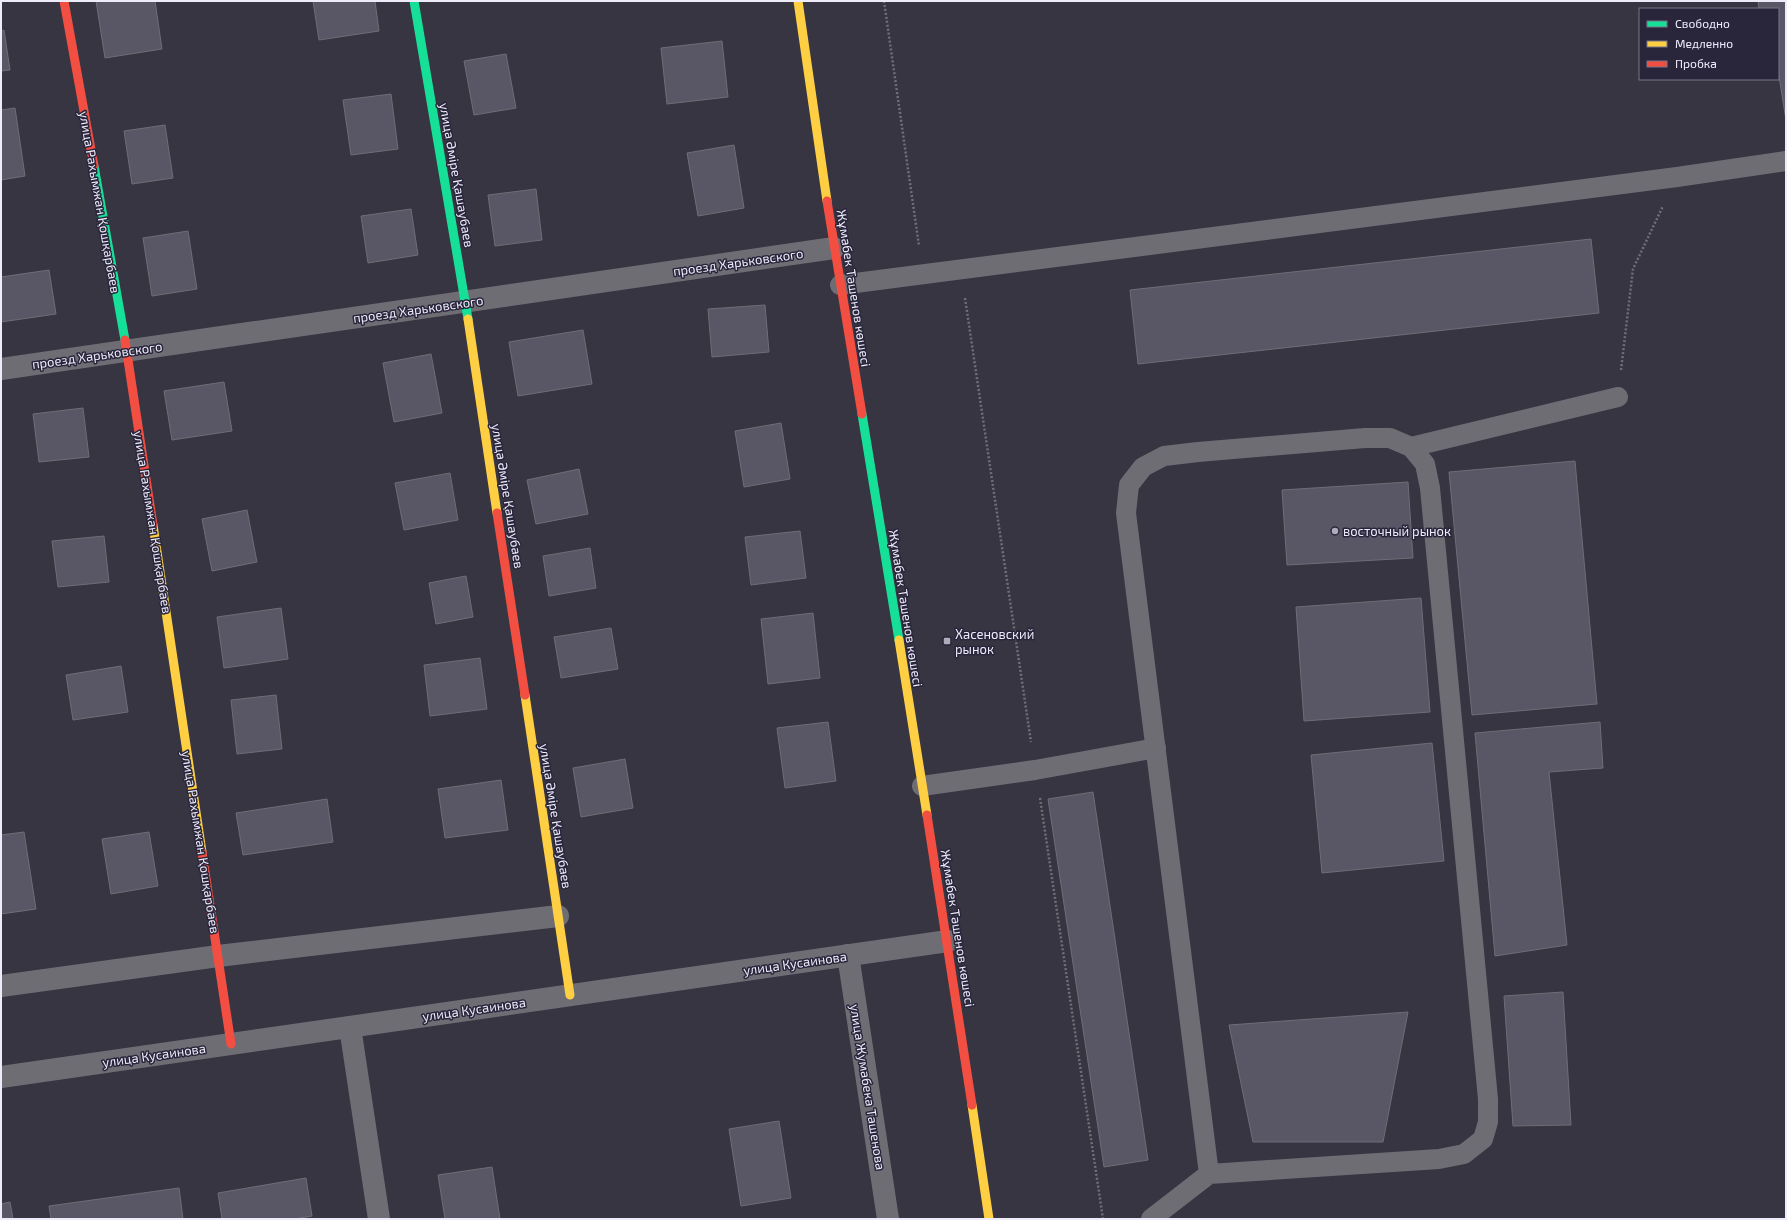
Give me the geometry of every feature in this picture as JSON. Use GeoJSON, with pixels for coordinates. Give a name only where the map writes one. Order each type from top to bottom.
{"type":"FeatureCollection","features":[{"type":"Feature","properties":{"kind":"street","name":"улица Рахымжан Қошқарбаев"},"geometry":{"type":"LineString","coordinates":[[64,1],[127,351],[231,1044]]}},
{"type":"Feature","properties":{"kind":"street","name":"улица Әміре Қашаубаев"},"geometry":{"type":"LineString","coordinates":[[414,1],[465,302],[570,995]]}},
{"type":"Feature","properties":{"kind":"street","name":"Жұмабек Тәшенов көшесі"},"geometry":{"type":"LineString","coordinates":[[798,1],[834,248],[948,941],[989,1219]]}},
{"type":"Feature","properties":{"kind":"street","name":"проезд Харьковского"},"geometry":{"type":"LineString","coordinates":[[1,369],[834,248]]}},
{"type":"Feature","properties":{"kind":"street"},"geometry":{"type":"LineString","coordinates":[[1,986],[218,956],[558,916]]}},
{"type":"Feature","properties":{"kind":"street","name":"улица Кусаинова"},"geometry":{"type":"LineString","coordinates":[[1,1077],[948,941]]}},
{"type":"Feature","properties":{"kind":"street","name":"улица Жумабека Ташенова"},"geometry":{"type":"LineString","coordinates":[[848,955],[888,1219]]}},
{"type":"Feature","properties":{"kind":"street"},"geometry":{"type":"LineString","coordinates":[[350,1027],[379,1219]]}},
{"type":"Feature","properties":{"kind":"lane"},"geometry":{"type":"LineString","coordinates":[[840,285],[1677,177],[1786,161]]}},
{"type":"Feature","properties":{"kind":"lane"},"geometry":{"type":"LineString","coordinates":[[1411,447],[1618,397]]}},
{"type":"Feature","properties":{"kind":"lane"},"geometry":{"type":"LineString","coordinates":[[1151,1219],[1209,1174],[1439,1159],[1464,1154],[1483,1139],[1488,1122],[1488,1099],[1430,488],[1425,464],[1411,447],[1390,438],[1364,438],[1164,456],[1144,467],[1129,485],[1126,513],[1209,1174]]}},
{"type":"Feature","properties":{"kind":"lane"},"geometry":{"type":"LineString","coordinates":[[922,786],[1035,770],[1156,748]]}},
{"type":"Feature","properties":{"kind":"path"},"geometry":{"type":"LineString","coordinates":[[884,1],[923,274]]}},
{"type":"Feature","properties":{"kind":"path"},"geometry":{"type":"LineString","coordinates":[[1618,397],[1633,270],[1677,177]]}},
{"type":"Feature","properties":{"kind":"building"},"geometry":{"type":"Polygon","coordinates":[[[96,1],[155,1],[162,49],[105,58],[96,1]]]}},
{"type":"Feature","properties":{"kind":"building"},"geometry":{"type":"Polygon","coordinates":[[[313,1],[375,1],[379,31],[319,40],[313,1]]]}},
{"type":"Feature","properties":{"kind":"building"},"geometry":{"type":"Polygon","coordinates":[[[1758,1],[1786,1],[1786,120],[1779,76],[1779,8],[1759,8],[1758,1]]]}},
{"type":"Feature","properties":{"kind":"building"},"geometry":{"type":"Polygon","coordinates":[[[4,30],[10,70],[1,71],[1,31],[4,30]]]}},
{"type":"Feature","properties":{"kind":"building"},"geometry":{"type":"Polygon","coordinates":[[[722,41],[728,97],[667,104],[661,48],[722,41]]]}},
{"type":"Feature","properties":{"kind":"building"},"geometry":{"type":"Polygon","coordinates":[[[506,54],[516,108],[474,115],[464,61],[506,54]]]}},
{"type":"Feature","properties":{"kind":"building"},"geometry":{"type":"Polygon","coordinates":[[[391,94],[398,149],[351,155],[343,100],[391,94]]]}},
{"type":"Feature","properties":{"kind":"building"},"geometry":{"type":"Polygon","coordinates":[[[15,108],[25,176],[1,180],[1,110],[15,108]]]}},
{"type":"Feature","properties":{"kind":"building"},"geometry":{"type":"Polygon","coordinates":[[[165,125],[173,178],[132,184],[124,131],[165,125]]]}},
{"type":"Feature","properties":{"kind":"building"},"geometry":{"type":"Polygon","coordinates":[[[734,145],[744,208],[698,216],[687,153],[734,145]]]}},
{"type":"Feature","properties":{"kind":"building"},"geometry":{"type":"Polygon","coordinates":[[[536,189],[542,240],[495,246],[488,195],[536,189]]]}},
{"type":"Feature","properties":{"kind":"building"},"geometry":{"type":"Polygon","coordinates":[[[411,209],[418,255],[368,263],[361,216],[411,209]]]}},
{"type":"Feature","properties":{"kind":"building"},"geometry":{"type":"Polygon","coordinates":[[[188,231],[197,289],[152,296],[143,238],[188,231]]]}},
{"type":"Feature","properties":{"kind":"building"},"geometry":{"type":"Polygon","coordinates":[[[1591,239],[1599,313],[1138,364],[1130,290],[1591,239]]]}},
{"type":"Feature","properties":{"kind":"building"},"geometry":{"type":"Polygon","coordinates":[[[49,270],[56,314],[1,322],[1,277],[49,270]]]}},
{"type":"Feature","properties":{"kind":"building"},"geometry":{"type":"Polygon","coordinates":[[[765,305],[769,352],[712,357],[708,309],[765,305]]]}},
{"type":"Feature","properties":{"kind":"building"},"geometry":{"type":"Polygon","coordinates":[[[583,330],[592,384],[518,396],[509,342],[583,330]]]}},
{"type":"Feature","properties":{"kind":"building"},"geometry":{"type":"Polygon","coordinates":[[[431,354],[442,413],[394,422],[383,363],[431,354]]]}},
{"type":"Feature","properties":{"kind":"building"},"geometry":{"type":"Polygon","coordinates":[[[224,382],[232,431],[172,440],[164,391],[224,382]]]}},
{"type":"Feature","properties":{"kind":"building"},"geometry":{"type":"Polygon","coordinates":[[[83,408],[89,457],[39,462],[33,414],[83,408]]]}},
{"type":"Feature","properties":{"kind":"building"},"geometry":{"type":"Polygon","coordinates":[[[781,423],[790,479],[744,487],[735,431],[781,423]]]}},
{"type":"Feature","properties":{"kind":"building"},"geometry":{"type":"Polygon","coordinates":[[[1575,461],[1597,704],[1472,715],[1449,472],[1575,461]]]}},
{"type":"Feature","properties":{"kind":"building"},"geometry":{"type":"Polygon","coordinates":[[[579,469],[588,514],[536,524],[527,480],[579,469]]]}},
{"type":"Feature","properties":{"kind":"building"},"geometry":{"type":"Polygon","coordinates":[[[450,473],[458,520],[404,530],[395,483],[450,473]]]}},
{"type":"Feature","properties":{"kind":"building"},"geometry":{"type":"Polygon","coordinates":[[[1408,482],[1413,558],[1287,565],[1282,490],[1408,482]]]}},
{"type":"Feature","properties":{"kind":"building"},"geometry":{"type":"Polygon","coordinates":[[[247,510],[257,562],[212,571],[202,519],[247,510]]]}},
{"type":"Feature","properties":{"kind":"building"},"geometry":{"type":"Polygon","coordinates":[[[800,531],[806,578],[751,585],[745,537],[800,531]]]}},
{"type":"Feature","properties":{"kind":"building"},"geometry":{"type":"Polygon","coordinates":[[[104,536],[109,582],[58,587],[52,541],[104,536]]]}},
{"type":"Feature","properties":{"kind":"building"},"geometry":{"type":"Polygon","coordinates":[[[590,548],[596,588],[549,596],[543,556],[590,548]]]}},
{"type":"Feature","properties":{"kind":"building"},"geometry":{"type":"Polygon","coordinates":[[[466,576],[473,617],[436,624],[429,583],[466,576]]]}},
{"type":"Feature","properties":{"kind":"building"},"geometry":{"type":"Polygon","coordinates":[[[1421,598],[1430,712],[1304,721],[1296,607],[1421,598]]]}},
{"type":"Feature","properties":{"kind":"building"},"geometry":{"type":"Polygon","coordinates":[[[281,608],[288,659],[224,668],[217,617],[281,608]]]}},
{"type":"Feature","properties":{"kind":"building"},"geometry":{"type":"Polygon","coordinates":[[[813,613],[820,678],[768,684],[761,619],[813,613]]]}},
{"type":"Feature","properties":{"kind":"building"},"geometry":{"type":"Polygon","coordinates":[[[611,628],[618,669],[561,678],[554,637],[611,628]]]}},
{"type":"Feature","properties":{"kind":"building"},"geometry":{"type":"Polygon","coordinates":[[[480,658],[487,709],[430,716],[424,665],[480,658]]]}},
{"type":"Feature","properties":{"kind":"building"},"geometry":{"type":"Polygon","coordinates":[[[121,666],[128,712],[73,720],[66,675],[121,666]]]}},
{"type":"Feature","properties":{"kind":"building"},"geometry":{"type":"Polygon","coordinates":[[[276,695],[282,749],[237,754],[231,700],[276,695]]]}},
{"type":"Feature","properties":{"kind":"building"},"geometry":{"type":"Polygon","coordinates":[[[828,722],[836,781],[785,788],[777,728],[828,722]]]}},
{"type":"Feature","properties":{"kind":"building"},"geometry":{"type":"Polygon","coordinates":[[[1600,722],[1603,768],[1549,772],[1567,945],[1495,956],[1475,733],[1600,722]]]}},
{"type":"Feature","properties":{"kind":"building"},"geometry":{"type":"Polygon","coordinates":[[[1432,743],[1444,861],[1322,873],[1311,755],[1432,743]]]}},
{"type":"Feature","properties":{"kind":"building"},"geometry":{"type":"Polygon","coordinates":[[[625,759],[633,808],[581,817],[573,768],[625,759]]]}},
{"type":"Feature","properties":{"kind":"building"},"geometry":{"type":"Polygon","coordinates":[[[501,780],[508,830],[445,838],[438,789],[501,780]]]}},
{"type":"Feature","properties":{"kind":"building"},"geometry":{"type":"Polygon","coordinates":[[[1093,792],[1148,1160],[1104,1167],[1048,799],[1093,792]]]}},
{"type":"Feature","properties":{"kind":"building"},"geometry":{"type":"Polygon","coordinates":[[[327,799],[333,842],[243,855],[236,813],[327,799]]]}},
{"type":"Feature","properties":{"kind":"building"},"geometry":{"type":"Polygon","coordinates":[[[24,832],[36,909],[1,914],[1,835],[24,832]]]}},
{"type":"Feature","properties":{"kind":"building"},"geometry":{"type":"Polygon","coordinates":[[[149,832],[158,886],[111,894],[102,839],[149,832]]]}},
{"type":"Feature","properties":{"kind":"building"},"geometry":{"type":"Polygon","coordinates":[[[1563,992],[1571,1125],[1513,1126],[1504,996],[1563,992]]]}},
{"type":"Feature","properties":{"kind":"building"},"geometry":{"type":"Polygon","coordinates":[[[1408,1012],[1383,1142],[1253,1142],[1229,1025],[1408,1012]]]}},
{"type":"Feature","properties":{"kind":"building"},"geometry":{"type":"Polygon","coordinates":[[[779,1121],[791,1198],[741,1206],[729,1129],[779,1121]]]}},
{"type":"Feature","properties":{"kind":"building"},"geometry":{"type":"Polygon","coordinates":[[[492,1167],[500,1219],[445,1219],[438,1175],[492,1167]]]}},
{"type":"Feature","properties":{"kind":"building"},"geometry":{"type":"Polygon","coordinates":[[[306,1178],[312,1216],[294,1219],[222,1219],[218,1193],[306,1178]]]}},
{"type":"Feature","properties":{"kind":"building"},"geometry":{"type":"Polygon","coordinates":[[[179,1188],[183,1219],[51,1219],[49,1206],[179,1188]]]}},
{"type":"Feature","properties":{"kind":"building"},"geometry":{"type":"Polygon","coordinates":[[[10,1202],[13,1219],[1,1219],[1,1204],[10,1202]]]}},
{"type":"Feature","properties":{"kind":"traffic: fast"},"geometry":{"type":"LineString","coordinates":[[414,1],[468,319]]}},
{"type":"Feature","properties":{"kind":"traffic: fast"},"geometry":{"type":"LineString","coordinates":[[94,166],[125,340]]}},
{"type":"Feature","properties":{"kind":"traffic: fast"},"geometry":{"type":"LineString","coordinates":[[862,414],[899,640]]}},
{"type":"Feature","properties":{"kind":"traffic: slow"},"geometry":{"type":"LineString","coordinates":[[798,1],[827,201]]}},
{"type":"Feature","properties":{"kind":"traffic: slow"},"geometry":{"type":"LineString","coordinates":[[468,319],[497,513]]}},
{"type":"Feature","properties":{"kind":"traffic: slow"},"geometry":{"type":"LineString","coordinates":[[153,525],[202,852]]}},
{"type":"Feature","properties":{"kind":"traffic: slow"},"geometry":{"type":"LineString","coordinates":[[899,640],[927,815]]}},
{"type":"Feature","properties":{"kind":"traffic: slow"},"geometry":{"type":"LineString","coordinates":[[525,695],[570,995]]}},
{"type":"Feature","properties":{"kind":"traffic: slow"},"geometry":{"type":"LineString","coordinates":[[972,1105],[989,1219]]}},
{"type":"Feature","properties":{"kind":"traffic: jam"},"geometry":{"type":"LineString","coordinates":[[64,1],[94,166]]}},
{"type":"Feature","properties":{"kind":"traffic: jam"},"geometry":{"type":"LineString","coordinates":[[827,201],[862,414]]}},
{"type":"Feature","properties":{"kind":"traffic: jam"},"geometry":{"type":"LineString","coordinates":[[125,340],[153,525]]}},
{"type":"Feature","properties":{"kind":"traffic: jam"},"geometry":{"type":"LineString","coordinates":[[497,513],[525,695]]}},
{"type":"Feature","properties":{"kind":"traffic: jam"},"geometry":{"type":"LineString","coordinates":[[927,815],[972,1105]]}},
{"type":"Feature","properties":{"kind":"traffic: jam"},"geometry":{"type":"LineString","coordinates":[[202,852],[231,1044]]}},
{"type":"Feature","properties":{"kind":"place","name":"восточный рынок"},"geometry":{"type":"Point","coordinates":[1335,531]}},
{"type":"Feature","properties":{"kind":"place","name":"Хасеновский рынок"},"geometry":{"type":"Point","coordinates":[947,641]}}]}
